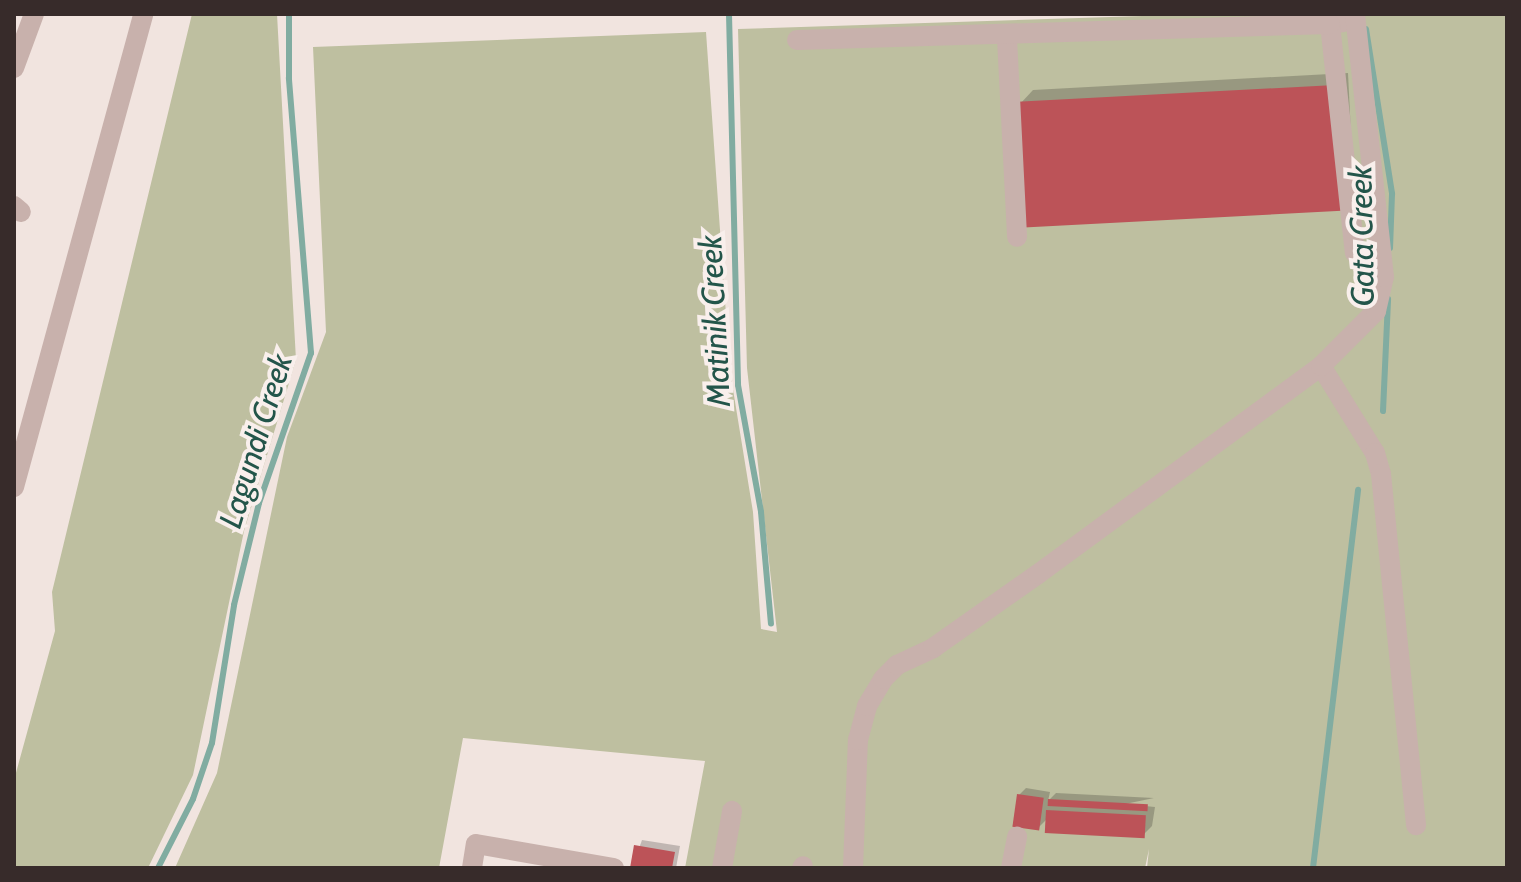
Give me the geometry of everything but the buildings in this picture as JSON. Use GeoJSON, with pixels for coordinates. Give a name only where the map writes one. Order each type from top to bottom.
{"type":"FeatureCollection","features":[{"type":"Feature","properties":{"kind":"street"},"geometry":{"type":"LineString","coordinates":[[14,68],[34,14]]}},
{"type":"Feature","properties":{"kind":"street"},"geometry":{"type":"LineString","coordinates":[[14,487],[143,14]]}},
{"type":"Feature","properties":{"kind":"street"},"geometry":{"type":"LineString","coordinates":[[797,40],[1007,38],[1330,24],[1356,17],[1384,277],[1376,311],[1321,366],[1038,574],[933,648],[897,665],[883,679],[867,706],[858,740],[853,868]]}},
{"type":"Feature","properties":{"kind":"street"},"geometry":{"type":"LineString","coordinates":[[1330,24],[1355,253]]}},
{"type":"Feature","properties":{"kind":"street"},"geometry":{"type":"LineString","coordinates":[[1007,38],[1017,237]]}},
{"type":"Feature","properties":{"kind":"street"},"geometry":{"type":"LineString","coordinates":[[1321,366],[1375,453],[1381,474],[1416,825]]}},
{"type":"Feature","properties":{"kind":"street"},"geometry":{"type":"LineString","coordinates":[[722,868],[732,811]]}},
{"type":"Feature","properties":{"kind":"street"},"geometry":{"type":"LineString","coordinates":[[1011,868],[1017,837]]}},
{"type":"Feature","properties":{"kind":"street"},"geometry":{"type":"LineString","coordinates":[[472,868],[476,844],[614,868]]}},
{"type":"Feature","properties":{"kind":"green space"},"geometry":{"type":"Polygon","coordinates":[[[192,14],[277,14],[296,360],[244,531],[193,775],[148,868],[14,868],[14,780],[55,631],[52,592],[192,14]]]}},
{"type":"Feature","properties":{"kind":"green space"},"geometry":{"type":"Polygon","coordinates":[[[1205,14],[1507,14],[1507,868],[1147,868],[1149,849],[1145,868],[685,868],[705,761],[463,738],[439,868],[175,868],[217,773],[287,437],[326,332],[313,47],[706,32],[730,371],[753,512],[761,629],[777,632],[747,368],[738,29],[1205,14]]]}},
{"type":"Feature","properties":{"kind":"waterway","name":"Lagundi Creek"},"geometry":{"type":"LineString","coordinates":[[158,868],[193,799],[212,743],[234,605],[259,503],[311,353],[289,78],[289,14]]}},
{"type":"Feature","properties":{"kind":"waterway","name":"Matinik Creek"},"geometry":{"type":"LineString","coordinates":[[729,14],[738,385],[761,512],[771,624]]}},
{"type":"Feature","properties":{"kind":"waterway","name":"Gata Creek"},"geometry":{"type":"LineString","coordinates":[[1366,29],[1392,194],[1390,248]]}},
{"type":"Feature","properties":{"kind":"waterway","name":"Gata Creek"},"geometry":{"type":"LineString","coordinates":[[1383,411],[1388,299]]}},
{"type":"Feature","properties":{"kind":"waterway","name":"Gata Creek"},"geometry":{"type":"LineString","coordinates":[[1313,868],[1358,490]]}}]}
